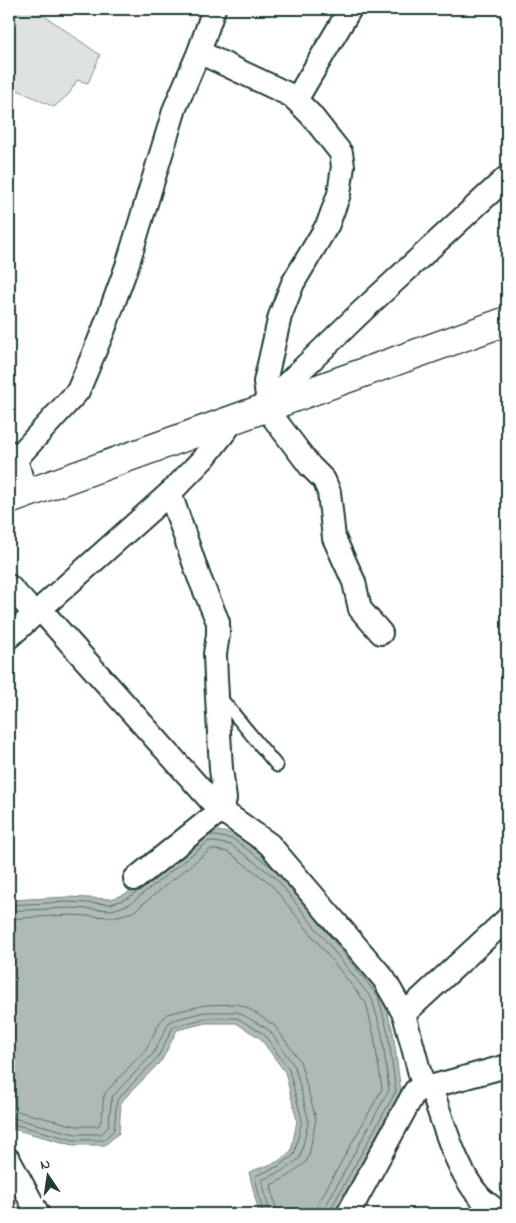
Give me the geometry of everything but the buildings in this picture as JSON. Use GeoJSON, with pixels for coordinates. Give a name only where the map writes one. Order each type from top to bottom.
{"type":"FeatureCollection","features":[{"type":"Feature","properties":{"kind":"street"},"geometry":{"type":"LineString","coordinates":[[214,9],[199,52],[175,108],[127,266],[104,329],[78,391],[12,455],[18,497],[234,420],[267,405],[507,321]]}},
{"type":"Feature","properties":{"kind":"street"},"geometry":{"type":"LineString","coordinates":[[296,100],[342,12]]}},
{"type":"Feature","properties":{"kind":"street"},"geometry":{"type":"LineString","coordinates":[[199,52],[292,96],[341,153],[343,166],[339,194],[328,224],[293,283],[280,316],[265,382],[267,405],[310,466],[324,480],[329,492],[334,538],[354,582],[360,609],[381,633]]}},
{"type":"Feature","properties":{"kind":"street"},"geometry":{"type":"LineString","coordinates":[[267,405],[359,314],[507,177]]}},
{"type":"Feature","properties":{"kind":"street"},"geometry":{"type":"LineString","coordinates":[[9,637],[170,493],[205,457],[234,420]]}},
{"type":"Feature","properties":{"kind":"street"},"geometry":{"type":"LineString","coordinates":[[135,879],[221,810],[225,799],[221,769],[215,654],[218,622],[170,493]]}},
{"type":"Feature","properties":{"kind":"street"},"geometry":{"type":"LineString","coordinates":[[9,586],[38,611],[221,810],[269,844],[384,979],[404,1014],[428,1089],[466,1178],[479,1196],[500,1214]]}},
{"type":"Feature","properties":{"kind":"street"},"geometry":{"type":"LineString","coordinates":[[404,1014],[507,919]]}},
{"type":"Feature","properties":{"kind":"street"},"geometry":{"type":"LineString","coordinates":[[348,1214],[416,1091],[507,1066]]}},
{"type":"Feature","properties":{"kind":"street"},"geometry":{"type":"LineString","coordinates":[[9,1160],[38,1214]]}},
{"type":"Feature","properties":{"kind":"lane"},"geometry":{"type":"LineString","coordinates":[[217,694],[277,766]]}},
{"type":"Feature","properties":{"kind":"shaded area"},"geometry":{"type":"Polygon","coordinates":[[[17,9],[35,9],[100,55],[88,83],[77,80],[69,94],[54,107],[9,86],[9,45],[17,9]]]}},
{"type":"Feature","properties":{"kind":"water"},"geometry":{"type":"Polygon","coordinates":[[[206,829],[235,834],[283,869],[382,993],[393,1032],[401,1092],[334,1214],[259,1214],[249,1172],[277,1162],[291,1151],[297,1121],[285,1072],[260,1038],[236,1023],[206,1023],[177,1030],[162,1060],[121,1102],[119,1133],[105,1145],[73,1145],[9,1128],[9,900],[67,897],[111,899],[126,894],[206,829]]]}}]}
